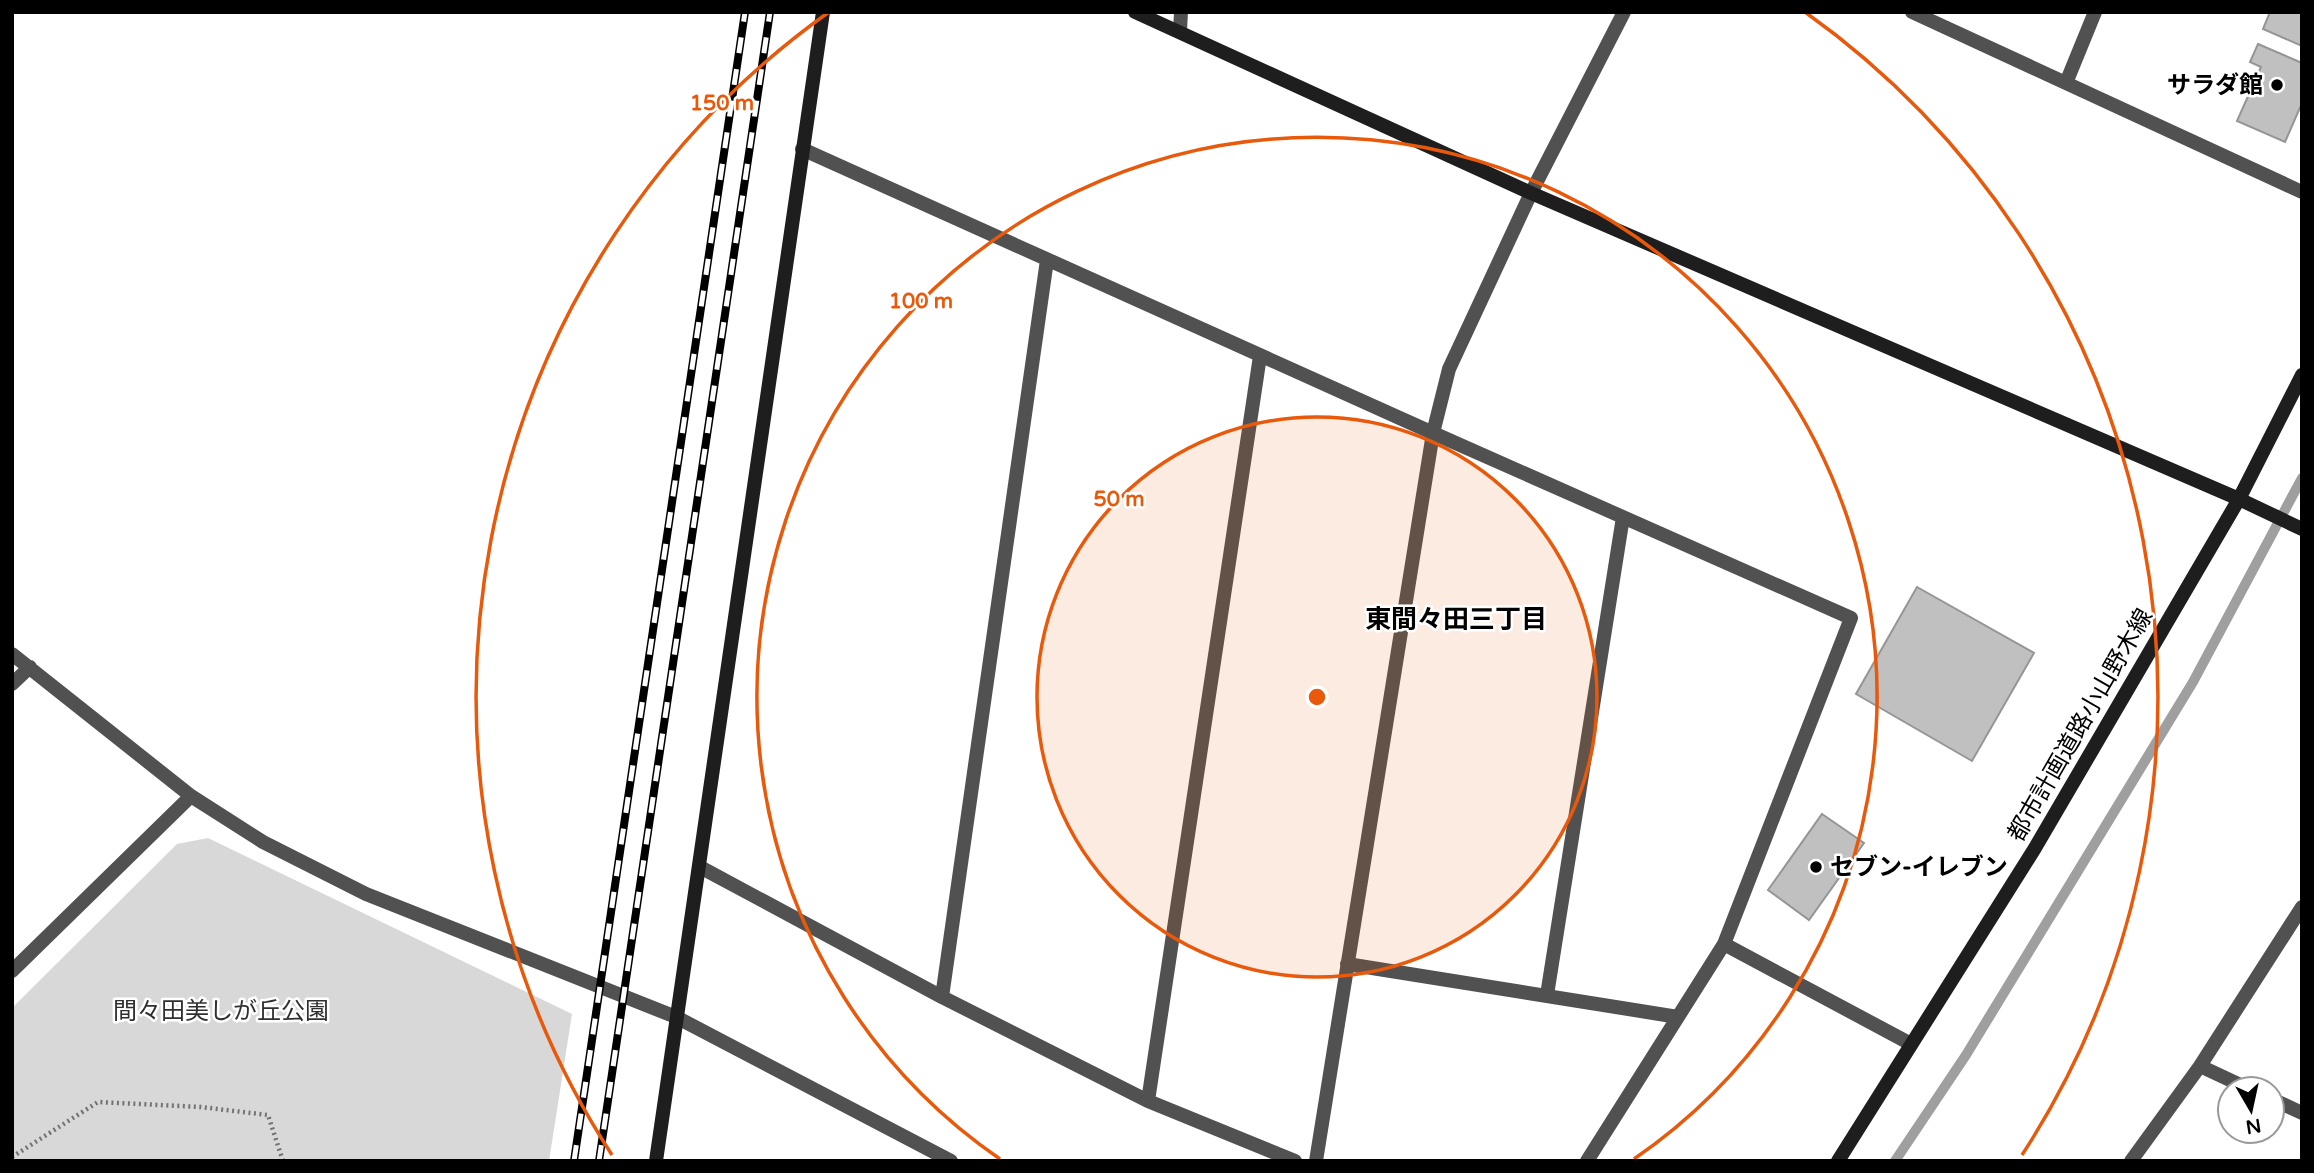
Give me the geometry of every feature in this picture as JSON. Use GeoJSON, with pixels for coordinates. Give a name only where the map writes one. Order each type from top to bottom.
{"type":"FeatureCollection","features":[{"type":"Feature","properties":{"kind":"street"},"geometry":{"type":"LineString","coordinates":[[656,1161],[824,12]]}},
{"type":"Feature","properties":{"kind":"street"},"geometry":{"type":"LineString","coordinates":[[1135,12],[1531,192],[2239,499],[2302,529]]}},
{"type":"Feature","properties":{"kind":"street"},"geometry":{"type":"LineString","coordinates":[[1180,32],[1181,12]]}},
{"type":"Feature","properties":{"kind":"street"},"geometry":{"type":"LineString","coordinates":[[1316,1161],[1433,433],[1450,369],[1531,192],[1624,12]]}},
{"type":"Feature","properties":{"kind":"street"},"geometry":{"type":"LineString","coordinates":[[1912,12],[2302,192]]}},
{"type":"Feature","properties":{"kind":"street"},"geometry":{"type":"LineString","coordinates":[[2066,83],[2095,12]]}},
{"type":"Feature","properties":{"kind":"street"},"geometry":{"type":"LineString","coordinates":[[802,149],[1851,618],[1724,944],[1587,1161]]}},
{"type":"Feature","properties":{"kind":"street"},"geometry":{"type":"LineString","coordinates":[[942,997],[1047,260]]}},
{"type":"Feature","properties":{"kind":"street"},"geometry":{"type":"LineString","coordinates":[[1148,1101],[1260,356]]}},
{"type":"Feature","properties":{"kind":"street","name":"都市計画道路小山野木線"},"geometry":{"type":"LineString","coordinates":[[1838,1161],[2035,848],[2239,499],[2302,375]]}},
{"type":"Feature","properties":{"kind":"street"},"geometry":{"type":"LineString","coordinates":[[1547,995],[1623,517]]}},
{"type":"Feature","properties":{"kind":"street"},"geometry":{"type":"LineString","coordinates":[[12,654],[191,796],[263,842],[366,894],[676,1017],[951,1161]]}},
{"type":"Feature","properties":{"kind":"street"},"geometry":{"type":"LineString","coordinates":[[12,684],[30,667]]}},
{"type":"Feature","properties":{"kind":"street"},"geometry":{"type":"LineString","coordinates":[[12,971],[191,796]]}},
{"type":"Feature","properties":{"kind":"street"},"geometry":{"type":"LineString","coordinates":[[700,867],[942,997],[1148,1101],[1295,1161]]}},
{"type":"Feature","properties":{"kind":"street"},"geometry":{"type":"LineString","coordinates":[[2131,1161],[2200,1066],[2302,907]]}},
{"type":"Feature","properties":{"kind":"street"},"geometry":{"type":"LineString","coordinates":[[1724,944],[1911,1045]]}},
{"type":"Feature","properties":{"kind":"street"},"geometry":{"type":"LineString","coordinates":[[1348,964],[1678,1017]]}},
{"type":"Feature","properties":{"kind":"street"},"geometry":{"type":"LineString","coordinates":[[2200,1066],[2219,1075]]}},
{"type":"Feature","properties":{"kind":"street"},"geometry":{"type":"LineString","coordinates":[[2286,1106],[2302,1113]]}},
{"type":"Feature","properties":{"kind":"path"},"geometry":{"type":"LineString","coordinates":[[12,1157],[98,1102],[201,1107],[268,1115],[283,1161]]}},
{"type":"Feature","properties":{"kind":"green space","name":"間々田美しが丘公園"},"geometry":{"type":"Polygon","coordinates":[[[208,838],[572,1014],[549,1161],[12,1161],[12,1008],[177,844],[208,838]]]}},
{"type":"Feature","properties":{"kind":"building"},"geometry":{"type":"Polygon","coordinates":[[[2270,12],[2302,12],[2302,46],[2263,29],[2270,12]]]}},
{"type":"Feature","properties":{"kind":"building","name":"サラダ館"},"geometry":{"type":"Polygon","coordinates":[[[2258,44],[2302,63],[2302,103],[2285,142],[2237,121],[2261,67],[2250,62],[2258,44]]]}},
{"type":"Feature","properties":{"kind":"building"},"geometry":{"type":"Polygon","coordinates":[[[1917,587],[2034,653],[1972,761],[1856,694],[1917,587]]]}},
{"type":"Feature","properties":{"kind":"building","name":"セブン-イレブン"},"geometry":{"type":"Polygon","coordinates":[[[1822,814],[1864,843],[1809,920],[1768,890],[1822,814]]]}},
{"type":"Feature","properties":{"kind":"waterway"},"geometry":{"type":"LineString","coordinates":[[1895,1161],[1966,1055],[2193,682],[2302,478]]}},
{"type":"Feature","properties":{"kind":"railway"},"geometry":{"type":"LineString","coordinates":[[574,1161],[745,12]]}},
{"type":"Feature","properties":{"kind":"railway"},"geometry":{"type":"LineString","coordinates":[[599,1161],[770,12]]}},
{"type":"Feature","properties":{"kind":"place","name":"サラダ館"},"geometry":{"type":"Point","coordinates":[2277,85]}},
{"type":"Feature","properties":{"kind":"place","name":"セブン-イレブン"},"geometry":{"type":"Point","coordinates":[1816,867]}},
{"type":"Feature","properties":{"kind":"district","name":"東間々田三丁目"},"geometry":{"type":"Point","coordinates":[1456,619]}}]}
